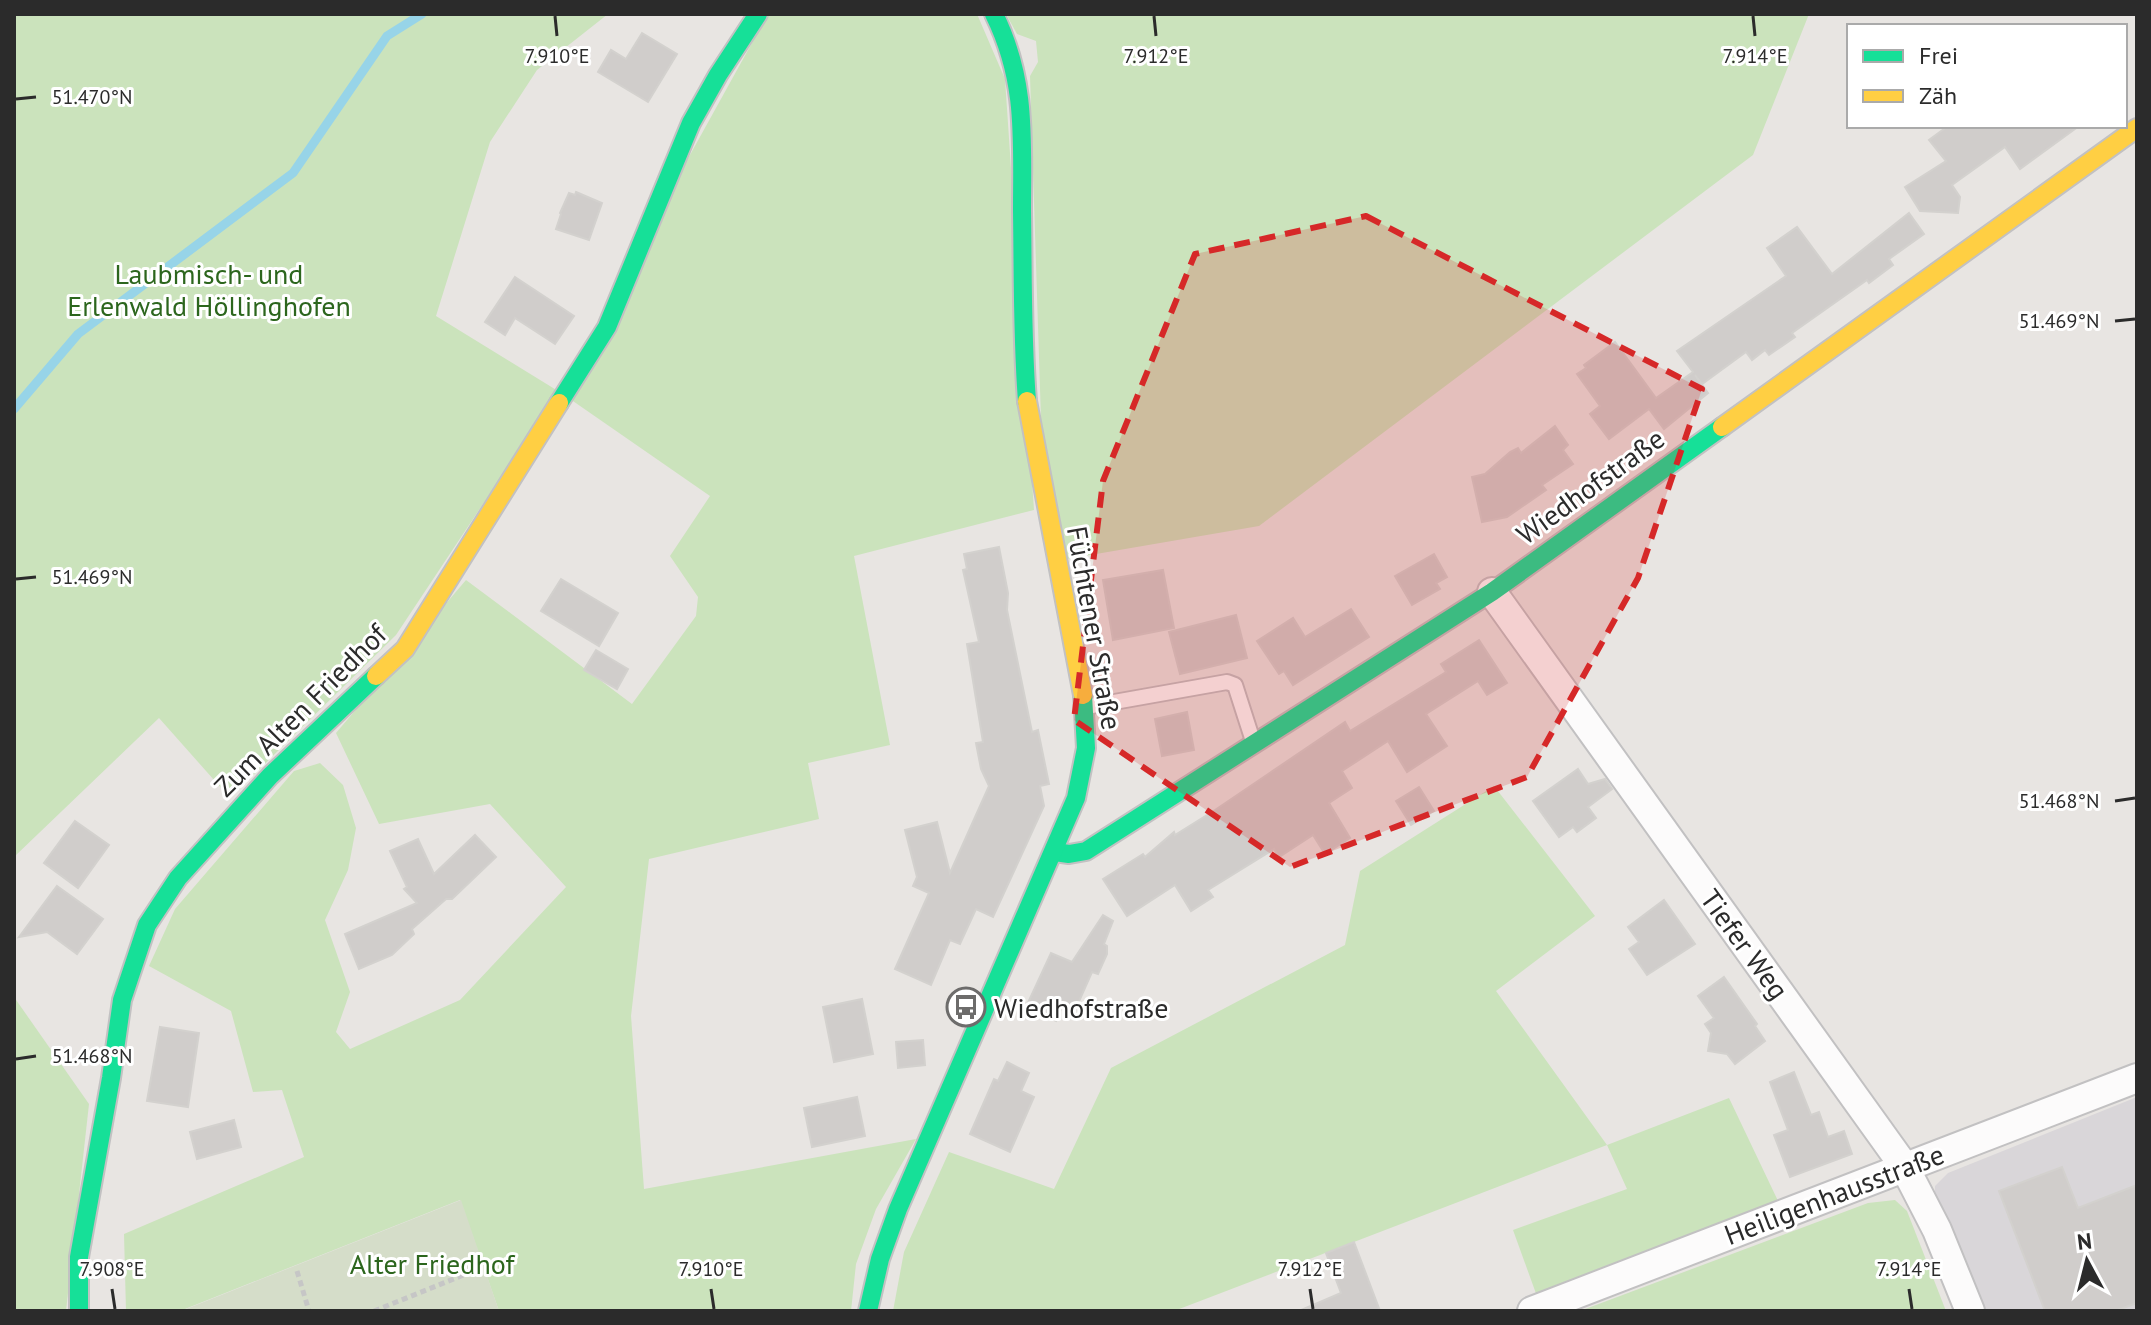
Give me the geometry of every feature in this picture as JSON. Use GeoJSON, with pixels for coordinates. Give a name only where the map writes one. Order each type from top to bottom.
{"type":"FeatureCollection","features":[{"type":"Feature","properties":{"kind":"street","name":"Zum Alten Friedhof"},"geometry":{"type":"LineString","coordinates":[[79,1311],[79,1257],[122,1000],[147,925],[178,878],[270,776],[405,649],[607,327],[630,279],[683,138],[723,66],[758,14]]}},
{"type":"Feature","properties":{"kind":"street","name":"Füchtener Straße"},"geometry":{"type":"LineString","coordinates":[[868,1311],[880,1259],[898,1209],[1055,852],[1087,764],[1085,707],[1028,416],[1022,336],[1022,120],[1018,78],[1008,42],[994,14]]}},
{"type":"Feature","properties":{"kind":"street","name":"Wiedhofstraße"},"geometry":{"type":"LineString","coordinates":[[1055,852],[1069,854],[1086,851],[1492,592],[2137,128]]}},
{"type":"Feature","properties":{"kind":"street","name":"Tiefer Weg"},"geometry":{"type":"LineString","coordinates":[[1492,592],[1904,1166],[1937,1230],[1970,1311]]}},
{"type":"Feature","properties":{"kind":"street","name":"Heiligenhausstraße"},"geometry":{"type":"LineString","coordinates":[[1532,1311],[2137,1078]]}},
{"type":"Feature","properties":{"kind":"lane"},"geometry":{"type":"LineString","coordinates":[[1085,707],[1227,682],[1235,685],[1254,743]]}},
{"type":"Feature","properties":{"kind":"path"},"geometry":{"type":"LineString","coordinates":[[374,1311],[481,1268]]}},
{"type":"Feature","properties":{"kind":"path"},"geometry":{"type":"LineString","coordinates":[[297,1271],[309,1311]]}},
{"type":"Feature","properties":{"kind":"highlighted area"},"geometry":{"type":"Polygon","coordinates":[[[1366,216],[1702,389],[1638,578],[1527,777],[1290,867],[1074,720],[1103,481],[1195,254],[1366,216]]]}},
{"type":"Feature","properties":{"kind":"shaded area"},"geometry":{"type":"Polygon","coordinates":[[[2137,1097],[2137,1311],[1978,1311],[1935,1198],[1935,1186],[1948,1173],[2137,1097]]]}},
{"type":"Feature","properties":{"kind":"green space","name":"Laubmisch- und Erlenwald Höllinghofen"},"geometry":{"type":"Polygon","coordinates":[[[14,14],[608,14],[537,70],[490,142],[436,316],[558,391],[396,635],[230,798],[159,718],[14,857],[14,14]]]}},
{"type":"Feature","properties":{"kind":"green space"},"geometry":{"type":"Polygon","coordinates":[[[768,14],[977,14],[1005,79],[1034,510],[854,556],[890,745],[808,763],[819,819],[649,859],[631,1016],[644,1189],[916,1139],[876,1209],[856,1264],[851,1311],[499,1311],[460,1200],[180,1311],[126,1311],[124,1234],[304,1157],[282,1090],[253,1092],[231,1011],[149,966],[175,909],[294,771],[320,763],[343,785],[356,828],[348,870],[325,920],[350,992],[336,1032],[350,1049],[460,1000],[566,887],[490,804],[379,824],[336,733],[466,580],[632,704],[696,616],[698,597],[670,556],[710,496],[570,399],[670,191],[768,14]]]}},
{"type":"Feature","properties":{"kind":"green space"},"geometry":{"type":"Polygon","coordinates":[[[1006,14],[1809,14],[1753,155],[1259,526],[1067,559],[1042,451],[1030,76],[1038,62],[1036,41],[1017,34],[1006,14]]]}},
{"type":"Feature","properties":{"kind":"green space"},"geometry":{"type":"Polygon","coordinates":[[[1494,786],[1595,916],[1496,991],[1607,1145],[1174,1311],[893,1311],[904,1252],[949,1152],[1054,1189],[1111,1068],[1345,945],[1360,871],[1494,786]]]}},
{"type":"Feature","properties":{"kind":"green space"},"geometry":{"type":"Polygon","coordinates":[[[14,997],[89,1104],[66,1311],[14,1311],[14,997]]]}},
{"type":"Feature","properties":{"kind":"green space"},"geometry":{"type":"Polygon","coordinates":[[[1729,1098],[1779,1203],[1538,1299],[1513,1230],[1627,1189],[1607,1145],[1729,1098]]]}},
{"type":"Feature","properties":{"kind":"green space","name":"Alter Friedhof"},"geometry":{"type":"Polygon","coordinates":[[[461,1200],[499,1311],[181,1311],[461,1200]]]}},
{"type":"Feature","properties":{"kind":"green space"},"geometry":{"type":"Polygon","coordinates":[[[1895,1200],[1907,1211],[1946,1311],[1580,1311],[1868,1203],[1895,1200]]]}},
{"type":"Feature","properties":{"kind":"building"},"geometry":{"type":"Polygon","coordinates":[[[642,33],[677,54],[648,102],[598,72],[611,50],[626,59],[642,33]]]}},
{"type":"Feature","properties":{"kind":"building"},"geometry":{"type":"Polygon","coordinates":[[[1945,128],[2076,128],[2020,169],[2005,147],[1952,185],[1960,197],[1958,213],[1920,211],[1905,187],[1946,161],[1929,140],[1945,128]]]}},
{"type":"Feature","properties":{"kind":"building"},"geometry":{"type":"Polygon","coordinates":[[[576,192],[602,203],[589,240],[556,229],[569,193],[575,195],[576,192]]]}},
{"type":"Feature","properties":{"kind":"building"},"geometry":{"type":"Polygon","coordinates":[[[1909,213],[1924,234],[1889,259],[1893,265],[1792,333],[1795,337],[1769,355],[1765,350],[1752,360],[1746,352],[1702,384],[1695,375],[1708,393],[1664,429],[1649,409],[1609,439],[1590,414],[1600,406],[1577,374],[1586,368],[1584,365],[1615,342],[1656,398],[1693,372],[1677,351],[1786,276],[1767,248],[1797,227],[1832,274],[1909,213]]]}},
{"type":"Feature","properties":{"kind":"building"},"geometry":{"type":"Polygon","coordinates":[[[515,277],[574,316],[555,344],[515,318],[505,335],[485,322],[515,277]]]}},
{"type":"Feature","properties":{"kind":"building"},"geometry":{"type":"Polygon","coordinates":[[[1555,426],[1568,445],[1563,450],[1573,464],[1542,485],[1546,490],[1507,517],[1482,522],[1472,477],[1485,474],[1518,448],[1521,453],[1555,426]]]}},
{"type":"Feature","properties":{"kind":"building"},"geometry":{"type":"Polygon","coordinates":[[[999,547],[1008,593],[1007,610],[1032,732],[1038,730],[1049,784],[1040,786],[1044,806],[993,917],[976,909],[960,944],[950,940],[931,985],[895,969],[929,893],[913,886],[917,877],[905,830],[937,822],[950,873],[989,786],[981,769],[976,743],[983,742],[967,644],[979,642],[963,570],[967,569],[964,554],[999,547]]]}},
{"type":"Feature","properties":{"kind":"building"},"geometry":{"type":"Polygon","coordinates":[[[1434,554],[1447,577],[1436,583],[1440,589],[1412,605],[1395,576],[1434,554]]]}},
{"type":"Feature","properties":{"kind":"building"},"geometry":{"type":"Polygon","coordinates":[[[1163,570],[1174,628],[1113,640],[1103,580],[1163,570]]]}},
{"type":"Feature","properties":{"kind":"building"},"geometry":{"type":"Polygon","coordinates":[[[561,579],[618,613],[599,646],[541,611],[561,579]]]}},
{"type":"Feature","properties":{"kind":"building"},"geometry":{"type":"Polygon","coordinates":[[[1351,609],[1369,637],[1293,685],[1284,671],[1279,674],[1257,641],[1293,618],[1305,637],[1351,609]]]}},
{"type":"Feature","properties":{"kind":"building"},"geometry":{"type":"Polygon","coordinates":[[[1236,615],[1247,658],[1180,674],[1169,632],[1236,615]]]}},
{"type":"Feature","properties":{"kind":"building"},"geometry":{"type":"Polygon","coordinates":[[[1479,640],[1507,683],[1487,695],[1478,681],[1426,714],[1447,746],[1407,772],[1388,741],[1342,771],[1352,788],[1329,803],[1350,838],[1325,854],[1313,835],[1279,857],[1274,849],[1208,890],[1213,897],[1191,911],[1175,885],[1127,916],[1103,879],[1143,854],[1145,857],[1174,832],[1175,835],[1215,810],[1345,722],[1350,731],[1446,672],[1441,664],[1479,640]]]}},
{"type":"Feature","properties":{"kind":"building"},"geometry":{"type":"Polygon","coordinates":[[[596,650],[628,669],[617,689],[584,670],[596,650]]]}},
{"type":"Feature","properties":{"kind":"building"},"geometry":{"type":"Polygon","coordinates":[[[1187,712],[1194,750],[1162,756],[1155,719],[1187,712]]]}},
{"type":"Feature","properties":{"kind":"building"},"geometry":{"type":"Polygon","coordinates":[[[1578,769],[1588,784],[1605,779],[1612,789],[1588,807],[1596,818],[1577,832],[1573,827],[1559,837],[1533,801],[1578,769]]]}},
{"type":"Feature","properties":{"kind":"building"},"geometry":{"type":"Polygon","coordinates":[[[1419,787],[1434,811],[1411,825],[1396,801],[1419,787]]]}},
{"type":"Feature","properties":{"kind":"building"},"geometry":{"type":"Polygon","coordinates":[[[75,821],[109,845],[78,888],[44,863],[75,821]]]}},
{"type":"Feature","properties":{"kind":"building"},"geometry":{"type":"Polygon","coordinates":[[[475,835],[496,857],[452,899],[446,899],[412,929],[414,934],[392,955],[359,969],[345,934],[417,903],[404,889],[407,887],[390,851],[418,839],[434,874],[475,835]]]}},
{"type":"Feature","properties":{"kind":"building"},"geometry":{"type":"Polygon","coordinates":[[[57,886],[103,919],[77,954],[47,932],[19,937],[57,886]]]}},
{"type":"Feature","properties":{"kind":"building"},"geometry":{"type":"Polygon","coordinates":[[[1664,900],[1695,944],[1647,975],[1629,949],[1639,942],[1628,927],[1664,900]]]}},
{"type":"Feature","properties":{"kind":"building"},"geometry":{"type":"Polygon","coordinates":[[[1103,915],[1113,921],[1104,944],[1107,954],[1098,974],[1092,972],[1073,1015],[1061,1009],[1056,1021],[1026,1007],[1051,953],[1072,962],[1103,915]]]}},
{"type":"Feature","properties":{"kind":"building"},"geometry":{"type":"Polygon","coordinates":[[[1724,977],[1757,1024],[1755,1026],[1765,1041],[1735,1064],[1727,1054],[1708,1051],[1711,1033],[1705,1024],[1714,1018],[1698,996],[1724,977]]]}},
{"type":"Feature","properties":{"kind":"building"},"geometry":{"type":"Polygon","coordinates":[[[862,999],[873,1054],[834,1062],[823,1007],[862,999]]]}},
{"type":"Feature","properties":{"kind":"building"},"geometry":{"type":"Polygon","coordinates":[[[160,1027],[199,1033],[188,1107],[147,1101],[160,1027]]]}},
{"type":"Feature","properties":{"kind":"building"},"geometry":{"type":"Polygon","coordinates":[[[923,1040],[925,1065],[898,1068],[896,1042],[923,1040]]]}},
{"type":"Feature","properties":{"kind":"building"},"geometry":{"type":"Polygon","coordinates":[[[1007,1062],[1029,1073],[1021,1091],[1034,1097],[1010,1152],[970,1134],[994,1079],[998,1081],[1007,1062]]]}},
{"type":"Feature","properties":{"kind":"building"},"geometry":{"type":"Polygon","coordinates":[[[1794,1072],[1811,1115],[1819,1112],[1828,1137],[1844,1131],[1852,1154],[1790,1177],[1774,1135],[1788,1130],[1770,1082],[1794,1072]]]}},
{"type":"Feature","properties":{"kind":"building"},"geometry":{"type":"Polygon","coordinates":[[[857,1097],[865,1136],[812,1147],[804,1108],[857,1097]]]}},
{"type":"Feature","properties":{"kind":"building"},"geometry":{"type":"Polygon","coordinates":[[[234,1120],[241,1147],[197,1159],[190,1132],[234,1120]]]}},
{"type":"Feature","properties":{"kind":"building"},"geometry":{"type":"Polygon","coordinates":[[[2062,1167],[2078,1208],[2137,1185],[2137,1303],[2115,1311],[2045,1311],[1999,1191],[2062,1167]]]}},
{"type":"Feature","properties":{"kind":"building"},"geometry":{"type":"Polygon","coordinates":[[[1354,1242],[1380,1311],[1299,1311],[1341,1293],[1326,1253],[1354,1242]]]}},
{"type":"Feature","properties":{"kind":"waterway"},"geometry":{"type":"LineString","coordinates":[[14,409],[78,334],[293,173],[387,36],[422,14]]}},
{"type":"Feature","properties":{"kind":"traffic: fast"},"geometry":{"type":"LineString","coordinates":[[559,403],[607,327],[691,123],[758,14]]}},
{"type":"Feature","properties":{"kind":"traffic: fast"},"geometry":{"type":"LineString","coordinates":[[994,14],[1012,63],[1020,111],[1027,401]]}},
{"type":"Feature","properties":{"kind":"traffic: fast"},"geometry":{"type":"LineString","coordinates":[[1055,852],[1069,854],[1086,851],[1492,592],[1722,427]]}},
{"type":"Feature","properties":{"kind":"traffic: fast"},"geometry":{"type":"LineString","coordinates":[[79,1311],[79,1257],[122,1000],[147,925],[178,878],[270,776],[376,676]]}},
{"type":"Feature","properties":{"kind":"traffic: fast"},"geometry":{"type":"LineString","coordinates":[[868,1311],[880,1259],[898,1209],[1076,798],[1086,748],[1083,695]]}},
{"type":"Feature","properties":{"kind":"traffic: slow"},"geometry":{"type":"LineString","coordinates":[[1722,427],[2137,128]]}},
{"type":"Feature","properties":{"kind":"traffic: slow"},"geometry":{"type":"LineString","coordinates":[[1027,401],[1083,695]]}},
{"type":"Feature","properties":{"kind":"traffic: slow"},"geometry":{"type":"LineString","coordinates":[[376,676],[405,649],[559,403]]}},
{"type":"Feature","properties":{"kind":"place","name":"Wiedhofstraße"},"geometry":{"type":"Point","coordinates":[966,1007]}}]}
